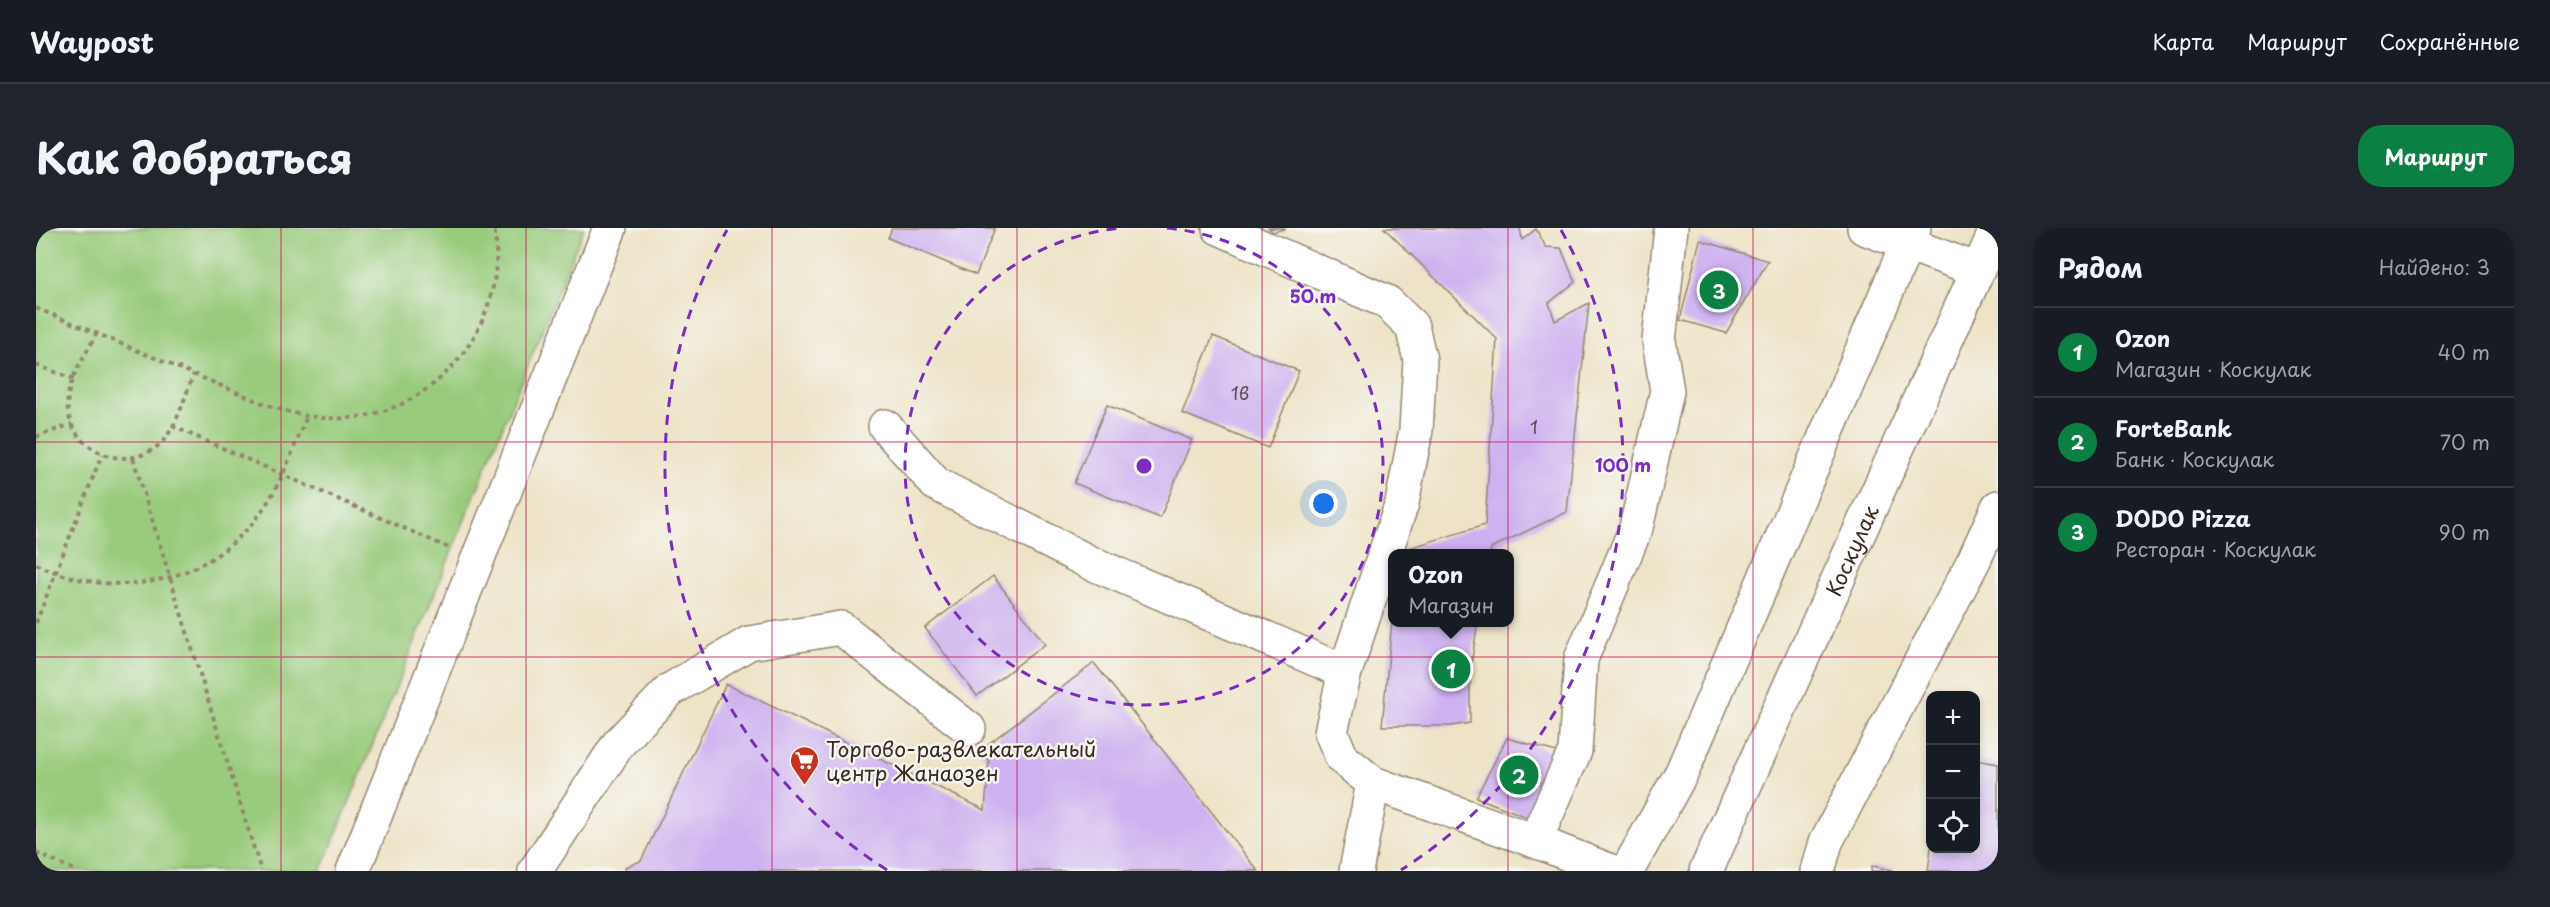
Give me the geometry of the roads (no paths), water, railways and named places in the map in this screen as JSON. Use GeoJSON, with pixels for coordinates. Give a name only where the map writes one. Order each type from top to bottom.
{"type":"FeatureCollection","features":[{"type":"Feature","properties":{"kind":"street"},"geometry":{"type":"LineString","coordinates":[[353,871],[610,228]]}},
{"type":"Feature","properties":{"kind":"street"},"geometry":{"type":"LineString","coordinates":[[1219,228],[1387,302],[1412,326],[1420,360],[1416,430],[1402,503],[1345,672],[1331,732],[1342,758],[1373,783],[1611,871]]}},
{"type":"Feature","properties":{"kind":"street"},"geometry":{"type":"LineString","coordinates":[[1535,841],[1575,751],[1581,659],[1636,528],[1666,391],[1659,340],[1671,228]]}},
{"type":"Feature","properties":{"kind":"street"},"geometry":{"type":"LineString","coordinates":[[1864,228],[1910,236],[1978,270]]}},
{"type":"Feature","properties":{"kind":"street","name":"Коскулак"},"geometry":{"type":"LineString","coordinates":[[1706,871],[1997,228]]}},
{"type":"Feature","properties":{"kind":"street"},"geometry":{"type":"LineString","coordinates":[[1627,871],[1683,772],[1910,236]]}},
{"type":"Feature","properties":{"kind":"street"},"geometry":{"type":"LineString","coordinates":[[885,426],[936,484],[1089,562],[1345,672]]}},
{"type":"Feature","properties":{"kind":"street"},"geometry":{"type":"LineString","coordinates":[[1818,871],[1826,842],[1974,560],[1998,507]]}},
{"type":"Feature","properties":{"kind":"street"},"geometry":{"type":"LineString","coordinates":[[535,871],[619,743],[670,690],[749,643],[841,628],[969,729]]}},
{"type":"Feature","properties":{"kind":"street"},"geometry":{"type":"LineString","coordinates":[[1356,871],[1373,783]]}},
{"type":"Feature","properties":{"kind":"place","name":"DODO Pizza"},"geometry":{"type":"Point","coordinates":[1719,290]}},
{"type":"Feature","properties":{"kind":"place","name":"Ozon"},"geometry":{"type":"Point","coordinates":[1451,669]}},
{"type":"Feature","properties":{"kind":"place","name":"ForteBank"},"geometry":{"type":"Point","coordinates":[1519,775]}},
{"type":"Feature","properties":{"kind":"place","name":"Торгово-развлекательный центр Жанаозен"},"geometry":{"type":"Point","coordinates":[805,786]}}]}
